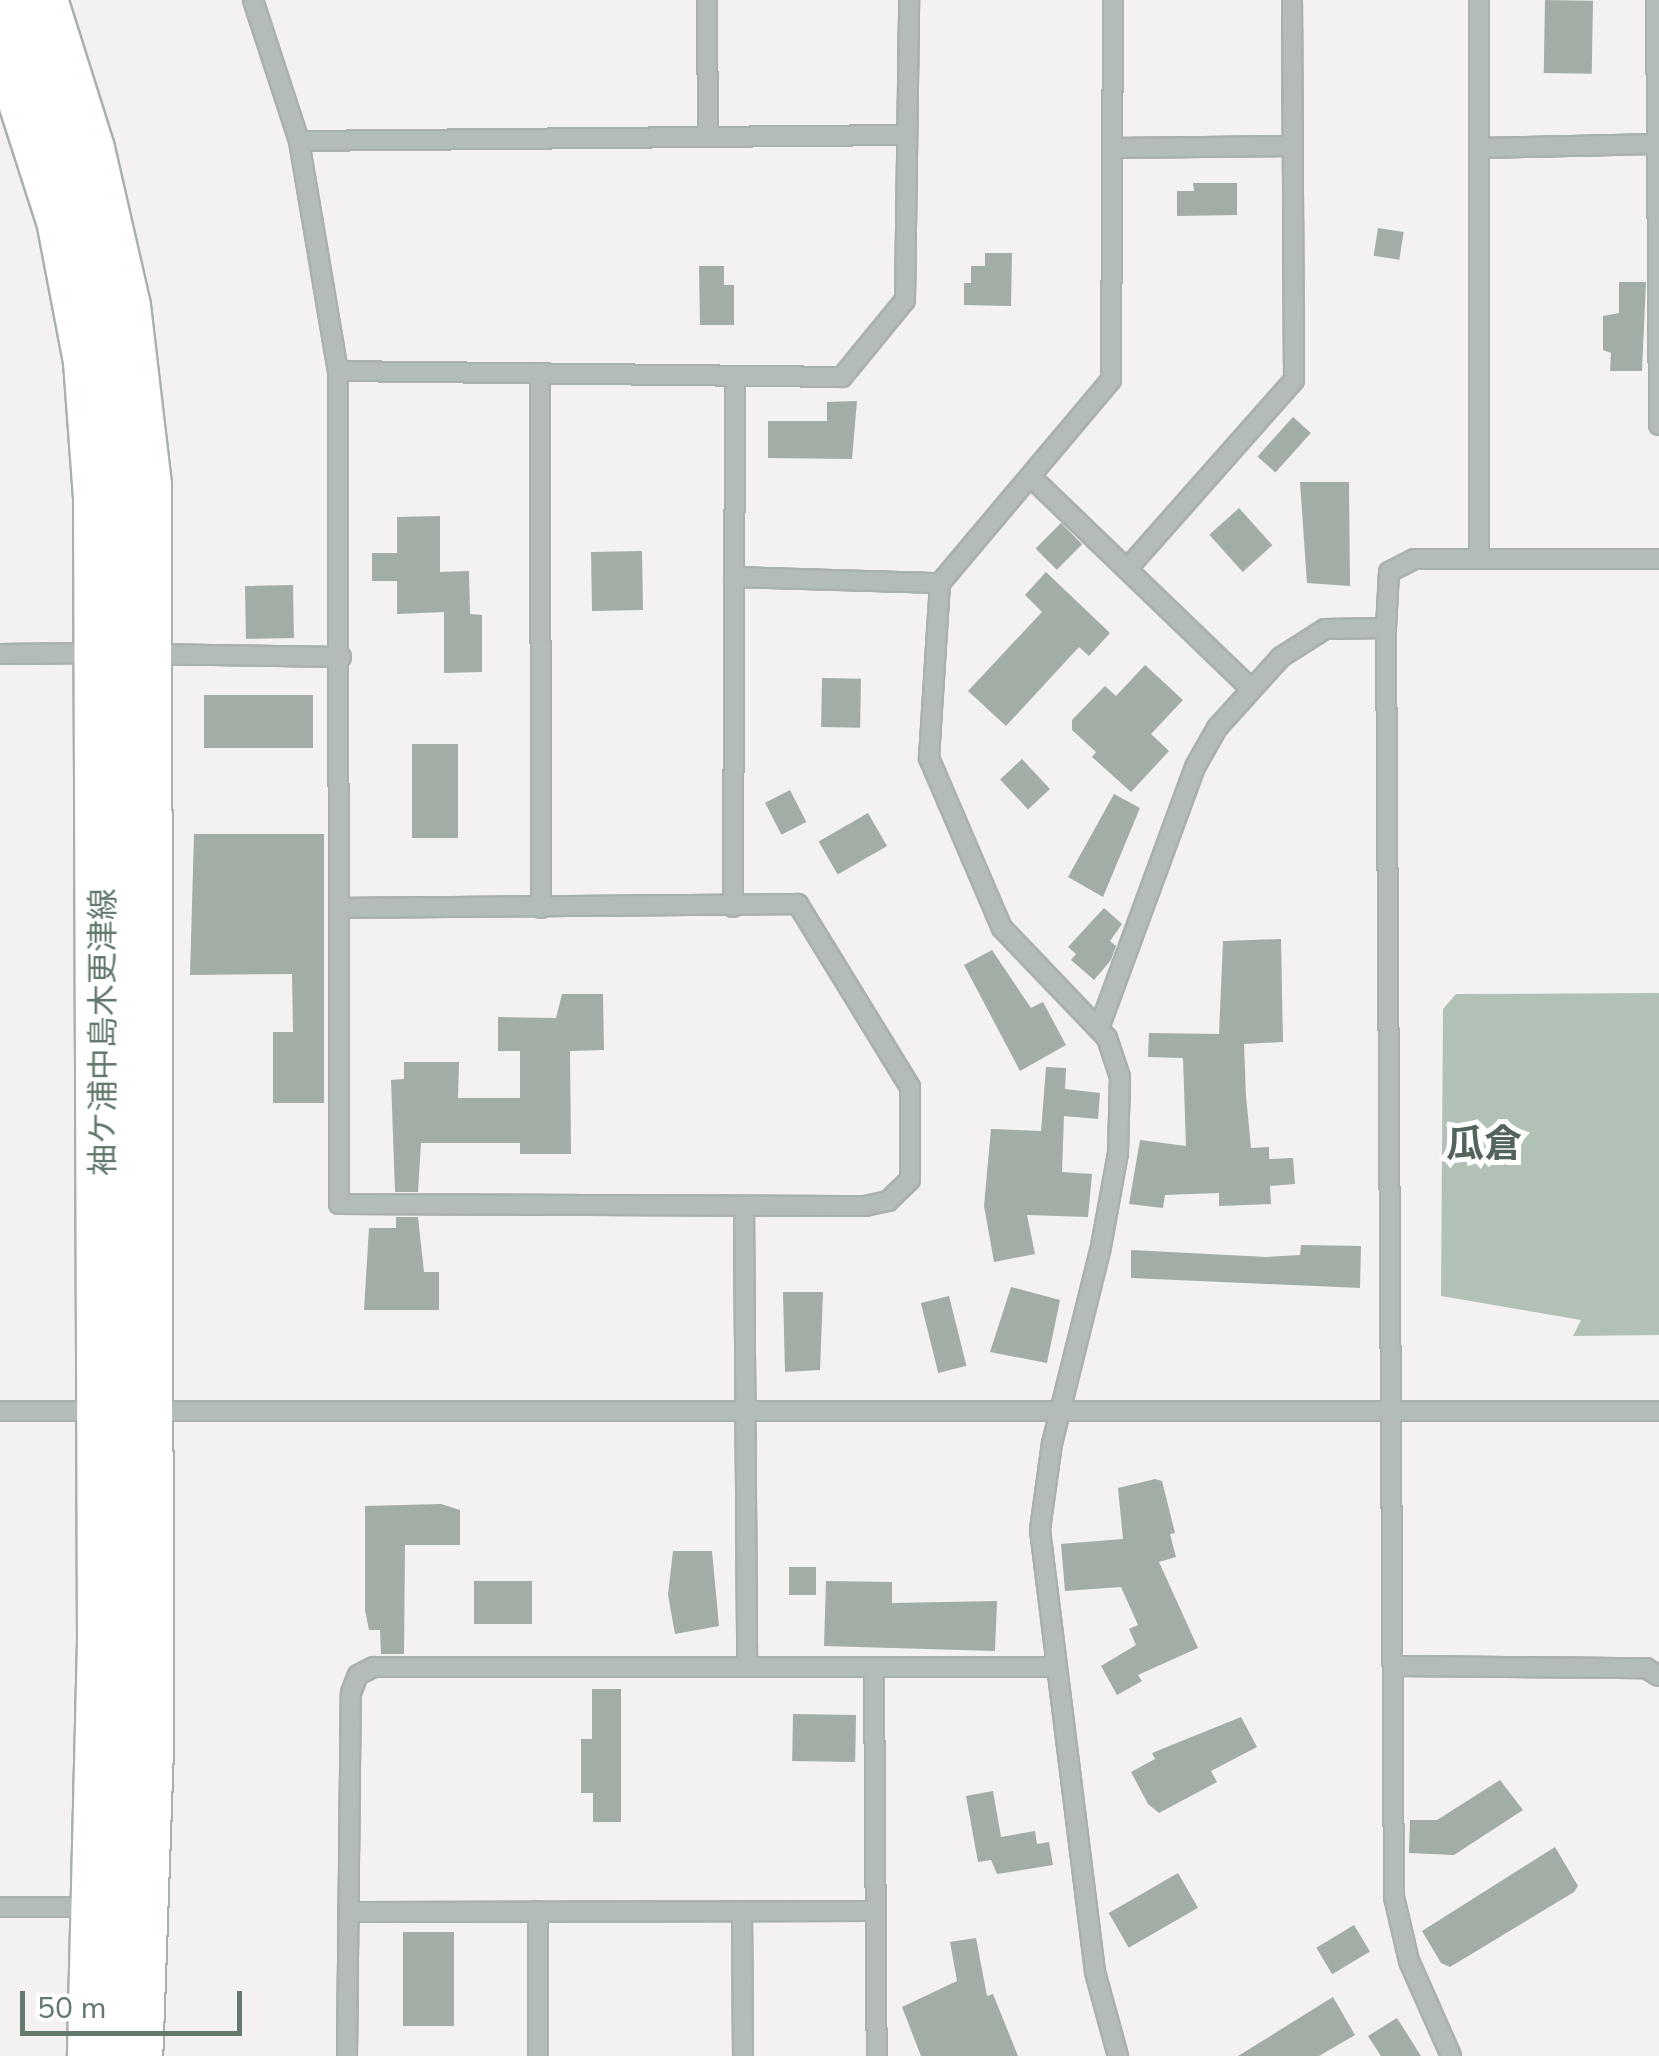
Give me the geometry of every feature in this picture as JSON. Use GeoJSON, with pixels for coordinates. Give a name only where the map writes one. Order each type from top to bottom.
{"type":"FeatureCollection","features":[{"type":"Feature","properties":{"kind":"main road","name":"袖ケ浦中島木更津線"},"geometry":{"type":"LineString","coordinates":[[39,0],[86,150],[122,306],[143,486],[124,654]]}},
{"type":"Feature","properties":{"kind":"main road","name":"袖ケ浦中島木更津線"},"geometry":{"type":"LineString","coordinates":[[0,20],[64,218],[91,361],[124,654],[124,1411],[95,2056]]}},
{"type":"Feature","properties":{"kind":"main road","name":"袖ケ浦中島木更津線"},"geometry":{"type":"LineString","coordinates":[[124,1411],[145,1748],[134,2056]]}},
{"type":"Feature","properties":{"kind":"street"},"geometry":{"type":"LineString","coordinates":[[253,0],[300,141],[338,371],[340,1204],[744,1206],[888,1201],[910,1180],[910,1087],[798,904],[733,908],[341,908]]}},
{"type":"Feature","properties":{"kind":"street"},"geometry":{"type":"LineString","coordinates":[[707,0],[708,134]]}},
{"type":"Feature","properties":{"kind":"street"},"geometry":{"type":"LineString","coordinates":[[338,371],[842,377],[905,300],[909,0]]}},
{"type":"Feature","properties":{"kind":"street"},"geometry":{"type":"LineString","coordinates":[[1113,0],[1112,380],[940,584],[929,758],[1002,928],[1098,1028],[1120,1076],[1118,1154],[1060,1413],[1040,1530],[1095,1972],[1118,2056]]}},
{"type":"Feature","properties":{"kind":"street"},"geometry":{"type":"LineString","coordinates":[[1128,569],[1294,380],[1292,0]]}},
{"type":"Feature","properties":{"kind":"street"},"geometry":{"type":"LineString","coordinates":[[1479,559],[1480,0]]}},
{"type":"Feature","properties":{"kind":"street"},"geometry":{"type":"LineString","coordinates":[[1656,0],[1654,144],[1659,425]]}},
{"type":"Feature","properties":{"kind":"street"},"geometry":{"type":"LineString","coordinates":[[300,141],[708,134],[907,136]]}},
{"type":"Feature","properties":{"kind":"street"},"geometry":{"type":"LineString","coordinates":[[1480,148],[1654,144]]}},
{"type":"Feature","properties":{"kind":"street"},"geometry":{"type":"LineString","coordinates":[[1114,148],[1293,146]]}},
{"type":"Feature","properties":{"kind":"street"},"geometry":{"type":"LineString","coordinates":[[540,374],[540,908]]}},
{"type":"Feature","properties":{"kind":"street"},"geometry":{"type":"LineString","coordinates":[[733,908],[736,376]]}},
{"type":"Feature","properties":{"kind":"street"},"geometry":{"type":"LineString","coordinates":[[1032,478],[1251,689]]}},
{"type":"Feature","properties":{"kind":"street"},"geometry":{"type":"LineString","coordinates":[[1451,2056],[1409,1961],[1394,1897],[1395,1412],[1386,628],[1390,572],[1414,559],[1659,559]]}},
{"type":"Feature","properties":{"kind":"street"},"geometry":{"type":"LineString","coordinates":[[734,577],[940,584]]}},
{"type":"Feature","properties":{"kind":"street"},"geometry":{"type":"LineString","coordinates":[[1098,1028],[1195,768],[1217,728],[1281,657],[1325,629],[1386,628]]}},
{"type":"Feature","properties":{"kind":"street"},"geometry":{"type":"LineString","coordinates":[[0,654],[341,658]]}},
{"type":"Feature","properties":{"kind":"street"},"geometry":{"type":"LineString","coordinates":[[744,1206],[747,1666]]}},
{"type":"Feature","properties":{"kind":"street"},"geometry":{"type":"LineString","coordinates":[[0,1410],[1659,1411]]}},
{"type":"Feature","properties":{"kind":"street"},"geometry":{"type":"LineString","coordinates":[[1394,1666],[1646,1668],[1659,1676]]}},
{"type":"Feature","properties":{"kind":"street"},"geometry":{"type":"LineString","coordinates":[[347,2056],[352,1693],[358,1675],[374,1667],[1055,1667]]}},
{"type":"Feature","properties":{"kind":"street"},"geometry":{"type":"LineString","coordinates":[[874,1668],[877,2056]]}},
{"type":"Feature","properties":{"kind":"street"},"geometry":{"type":"LineString","coordinates":[[0,1908],[100,1906]]}},
{"type":"Feature","properties":{"kind":"street"},"geometry":{"type":"LineString","coordinates":[[742,1911],[743,2056]]}},
{"type":"Feature","properties":{"kind":"street"},"geometry":{"type":"LineString","coordinates":[[351,1912],[874,1911]]}},
{"type":"Feature","properties":{"kind":"street"},"geometry":{"type":"LineString","coordinates":[[538,1912],[538,2056]]}},
{"type":"Feature","properties":{"kind":"shaded area"},"geometry":{"type":"Polygon","coordinates":[[[1659,993],[1659,1335],[1573,1336],[1581,1320],[1441,1296],[1443,1009],[1456,994],[1659,993]]]}},
{"type":"Feature","properties":{"kind":"building"},"geometry":{"type":"Polygon","coordinates":[[[1545,0],[1593,1],[1592,74],[1544,73],[1545,0]]]}},
{"type":"Feature","properties":{"kind":"building"},"geometry":{"type":"Polygon","coordinates":[[[1193,183],[1237,183],[1237,215],[1177,216],[1177,191],[1194,191],[1193,183]]]}},
{"type":"Feature","properties":{"kind":"building"},"geometry":{"type":"Polygon","coordinates":[[[1378,228],[1404,232],[1399,260],[1374,256],[1378,228]]]}},
{"type":"Feature","properties":{"kind":"building"},"geometry":{"type":"Polygon","coordinates":[[[985,253],[1012,253],[1011,306],[964,305],[964,283],[971,283],[971,266],[985,266],[985,253]]]}},
{"type":"Feature","properties":{"kind":"building"},"geometry":{"type":"Polygon","coordinates":[[[699,266],[724,266],[724,285],[734,285],[734,325],[700,325],[699,266]]]}},
{"type":"Feature","properties":{"kind":"building"},"geometry":{"type":"Polygon","coordinates":[[[1619,282],[1646,282],[1642,371],[1610,371],[1611,353],[1603,350],[1603,316],[1619,313],[1619,282]]]}},
{"type":"Feature","properties":{"kind":"building"},"geometry":{"type":"Polygon","coordinates":[[[857,401],[852,459],[768,458],[768,421],[827,421],[827,402],[857,401]]]}},
{"type":"Feature","properties":{"kind":"building"},"geometry":{"type":"Polygon","coordinates":[[[1293,417],[1311,433],[1275,472],[1258,456],[1293,417]]]}},
{"type":"Feature","properties":{"kind":"building"},"geometry":{"type":"Polygon","coordinates":[[[1300,482],[1349,482],[1350,586],[1307,583],[1300,482]]]}},
{"type":"Feature","properties":{"kind":"building"},"geometry":{"type":"Polygon","coordinates":[[[1239,508],[1272,545],[1243,572],[1209,535],[1239,508]]]}},
{"type":"Feature","properties":{"kind":"building"},"geometry":{"type":"Polygon","coordinates":[[[440,516],[440,572],[469,571],[470,614],[482,615],[482,672],[444,673],[444,612],[397,614],[397,581],[372,581],[372,553],[397,553],[397,517],[440,516]]]}},
{"type":"Feature","properties":{"kind":"building"},"geometry":{"type":"Polygon","coordinates":[[[1061,523],[1082,544],[1057,570],[1036,548],[1061,523]]]}},
{"type":"Feature","properties":{"kind":"building"},"geometry":{"type":"Polygon","coordinates":[[[642,551],[643,610],[592,611],[591,552],[642,551]]]}},
{"type":"Feature","properties":{"kind":"building"},"geometry":{"type":"Polygon","coordinates":[[[1046,572],[1110,633],[1089,656],[1079,647],[1006,726],[968,691],[1042,612],[1025,595],[1046,572]]]}},
{"type":"Feature","properties":{"kind":"building"},"geometry":{"type":"Polygon","coordinates":[[[293,585],[294,638],[246,639],[245,586],[293,585]]]}},
{"type":"Feature","properties":{"kind":"building"},"geometry":{"type":"Polygon","coordinates":[[[1145,665],[1183,700],[1151,734],[1169,751],[1131,792],[1092,757],[1096,752],[1072,730],[1072,720],[1105,686],[1116,696],[1145,665]]]}},
{"type":"Feature","properties":{"kind":"building"},"geometry":{"type":"Polygon","coordinates":[[[822,678],[861,679],[860,728],[821,727],[822,678]]]}},
{"type":"Feature","properties":{"kind":"building"},"geometry":{"type":"Polygon","coordinates":[[[204,695],[313,695],[313,748],[204,748],[204,695]]]}},
{"type":"Feature","properties":{"kind":"building"},"geometry":{"type":"Polygon","coordinates":[[[412,744],[458,744],[458,838],[412,838],[412,744]]]}},
{"type":"Feature","properties":{"kind":"building"},"geometry":{"type":"Polygon","coordinates":[[[1022,759],[1050,789],[1028,809],[1000,779],[1022,759]]]}},
{"type":"Feature","properties":{"kind":"building"},"geometry":{"type":"Polygon","coordinates":[[[790,790],[806,822],[781,835],[765,803],[790,790]]]}},
{"type":"Feature","properties":{"kind":"building"},"geometry":{"type":"Polygon","coordinates":[[[1114,794],[1140,808],[1103,897],[1068,877],[1114,794]]]}},
{"type":"Feature","properties":{"kind":"building"},"geometry":{"type":"Polygon","coordinates":[[[868,813],[887,846],[838,874],[819,841],[868,813]]]}},
{"type":"Feature","properties":{"kind":"building"},"geometry":{"type":"Polygon","coordinates":[[[194,834],[324,834],[324,1103],[273,1103],[273,1032],[293,1032],[292,974],[190,975],[194,834]]]}},
{"type":"Feature","properties":{"kind":"building"},"geometry":{"type":"Polygon","coordinates":[[[1104,908],[1122,924],[1110,941],[1116,946],[1111,960],[1094,980],[1071,960],[1076,954],[1068,947],[1104,908]]]}},
{"type":"Feature","properties":{"kind":"building"},"geometry":{"type":"Polygon","coordinates":[[[1281,939],[1283,1042],[1244,1044],[1246,1096],[1251,1148],[1269,1147],[1269,1159],[1293,1158],[1295,1184],[1270,1186],[1271,1204],[1219,1206],[1219,1193],[1165,1195],[1163,1208],[1129,1204],[1140,1140],[1186,1146],[1183,1058],[1148,1057],[1149,1033],[1219,1034],[1223,941],[1281,939]]]}},
{"type":"Feature","properties":{"kind":"building"},"geometry":{"type":"Polygon","coordinates":[[[992,950],[1031,1008],[1043,1002],[1066,1045],[1020,1071],[964,965],[992,950]]]}},
{"type":"Feature","properties":{"kind":"building"},"geometry":{"type":"Polygon","coordinates":[[[562,994],[603,994],[604,1050],[570,1051],[571,1154],[520,1154],[520,1143],[421,1143],[418,1192],[395,1192],[391,1080],[404,1079],[404,1062],[459,1062],[458,1098],[520,1098],[520,1051],[498,1051],[498,1017],[556,1018],[562,994]]]}},
{"type":"Feature","properties":{"kind":"building"},"geometry":{"type":"Polygon","coordinates":[[[1046,1067],[1066,1068],[1065,1089],[1100,1093],[1098,1119],[1064,1116],[1062,1172],[1092,1174],[1088,1217],[1027,1215],[1035,1254],[994,1262],[984,1206],[991,1129],[1041,1131],[1046,1067]]]}},
{"type":"Feature","properties":{"kind":"building"},"geometry":{"type":"Polygon","coordinates":[[[396,1217],[418,1217],[424,1272],[439,1272],[439,1310],[364,1310],[369,1228],[396,1228],[396,1217]]]}},
{"type":"Feature","properties":{"kind":"building"},"geometry":{"type":"Polygon","coordinates":[[[1301,1245],[1361,1246],[1360,1288],[1131,1278],[1131,1250],[1266,1257],[1300,1255],[1301,1245]]]}},
{"type":"Feature","properties":{"kind":"building"},"geometry":{"type":"Polygon","coordinates":[[[1011,1287],[1060,1300],[1047,1363],[990,1352],[1011,1287]]]}},
{"type":"Feature","properties":{"kind":"building"},"geometry":{"type":"Polygon","coordinates":[[[783,1292],[823,1292],[820,1370],[785,1372],[783,1292]]]}},
{"type":"Feature","properties":{"kind":"building"},"geometry":{"type":"Polygon","coordinates":[[[949,1296],[966,1366],[938,1373],[921,1303],[949,1296]]]}},
{"type":"Feature","properties":{"kind":"building"},"geometry":{"type":"Polygon","coordinates":[[[1155,1479],[1162,1481],[1175,1533],[1170,1534],[1176,1557],[1159,1562],[1198,1648],[1138,1675],[1142,1681],[1117,1695],[1101,1666],[1136,1645],[1129,1629],[1138,1625],[1121,1587],[1065,1591],[1061,1544],[1123,1539],[1118,1488],[1155,1479]]]}},
{"type":"Feature","properties":{"kind":"building"},"geometry":{"type":"Polygon","coordinates":[[[441,1504],[460,1510],[460,1545],[405,1545],[404,1654],[381,1654],[380,1630],[369,1630],[365,1610],[365,1506],[441,1504]]]}},
{"type":"Feature","properties":{"kind":"building"},"geometry":{"type":"Polygon","coordinates":[[[673,1551],[712,1551],[719,1626],[675,1634],[668,1595],[673,1551]]]}},
{"type":"Feature","properties":{"kind":"building"},"geometry":{"type":"Polygon","coordinates":[[[789,1567],[816,1567],[816,1595],[789,1595],[789,1567]]]}},
{"type":"Feature","properties":{"kind":"building"},"geometry":{"type":"Polygon","coordinates":[[[474,1581],[532,1581],[532,1624],[474,1624],[474,1581]]]}},
{"type":"Feature","properties":{"kind":"building"},"geometry":{"type":"Polygon","coordinates":[[[826,1581],[892,1582],[892,1603],[997,1601],[995,1651],[824,1646],[826,1581]]]}},
{"type":"Feature","properties":{"kind":"building"},"geometry":{"type":"Polygon","coordinates":[[[592,1689],[621,1689],[621,1822],[593,1822],[593,1793],[581,1793],[581,1739],[592,1739],[592,1689]]]}},
{"type":"Feature","properties":{"kind":"building"},"geometry":{"type":"Polygon","coordinates":[[[793,1714],[856,1715],[855,1762],[792,1761],[793,1714]]]}},
{"type":"Feature","properties":{"kind":"building"},"geometry":{"type":"Polygon","coordinates":[[[1241,1717],[1257,1747],[1211,1771],[1217,1782],[1159,1813],[1148,1804],[1131,1772],[1155,1759],[1152,1753],[1241,1717]]]}},
{"type":"Feature","properties":{"kind":"building"},"geometry":{"type":"Polygon","coordinates":[[[1500,1780],[1523,1810],[1454,1855],[1409,1853],[1410,1820],[1437,1820],[1500,1780]]]}},
{"type":"Feature","properties":{"kind":"building"},"geometry":{"type":"Polygon","coordinates":[[[993,1791],[1001,1837],[1035,1831],[1037,1844],[1049,1842],[1053,1865],[997,1874],[991,1860],[978,1862],[966,1796],[993,1791]]]}},
{"type":"Feature","properties":{"kind":"building"},"geometry":{"type":"Polygon","coordinates":[[[1555,1847],[1578,1886],[1574,1892],[1450,1967],[1441,1963],[1422,1931],[1555,1847]]]}},
{"type":"Feature","properties":{"kind":"building"},"geometry":{"type":"Polygon","coordinates":[[[1178,1873],[1198,1908],[1129,1948],[1109,1913],[1178,1873]]]}},
{"type":"Feature","properties":{"kind":"building"},"geometry":{"type":"Polygon","coordinates":[[[1354,1925],[1370,1952],[1332,1974],[1316,1948],[1354,1925]]]}},
{"type":"Feature","properties":{"kind":"building"},"geometry":{"type":"Polygon","coordinates":[[[403,1932],[454,1932],[454,2026],[403,2026],[403,1932]]]}},
{"type":"Feature","properties":{"kind":"building"},"geometry":{"type":"Polygon","coordinates":[[[976,1938],[987,1996],[993,1994],[1018,2056],[921,2056],[902,2007],[957,1981],[950,1942],[976,1938]]]}},
{"type":"Feature","properties":{"kind":"building"},"geometry":{"type":"Polygon","coordinates":[[[1333,1997],[1355,2035],[1319,2056],[1238,2056],[1333,1997]]]}},
{"type":"Feature","properties":{"kind":"building"},"geometry":{"type":"Polygon","coordinates":[[[1397,2018],[1421,2056],[1381,2056],[1368,2036],[1397,2018]]]}},
{"type":"Feature","properties":{"kind":"district","name":"瓜倉"},"geometry":{"type":"Point","coordinates":[1484,1145]}}]}
